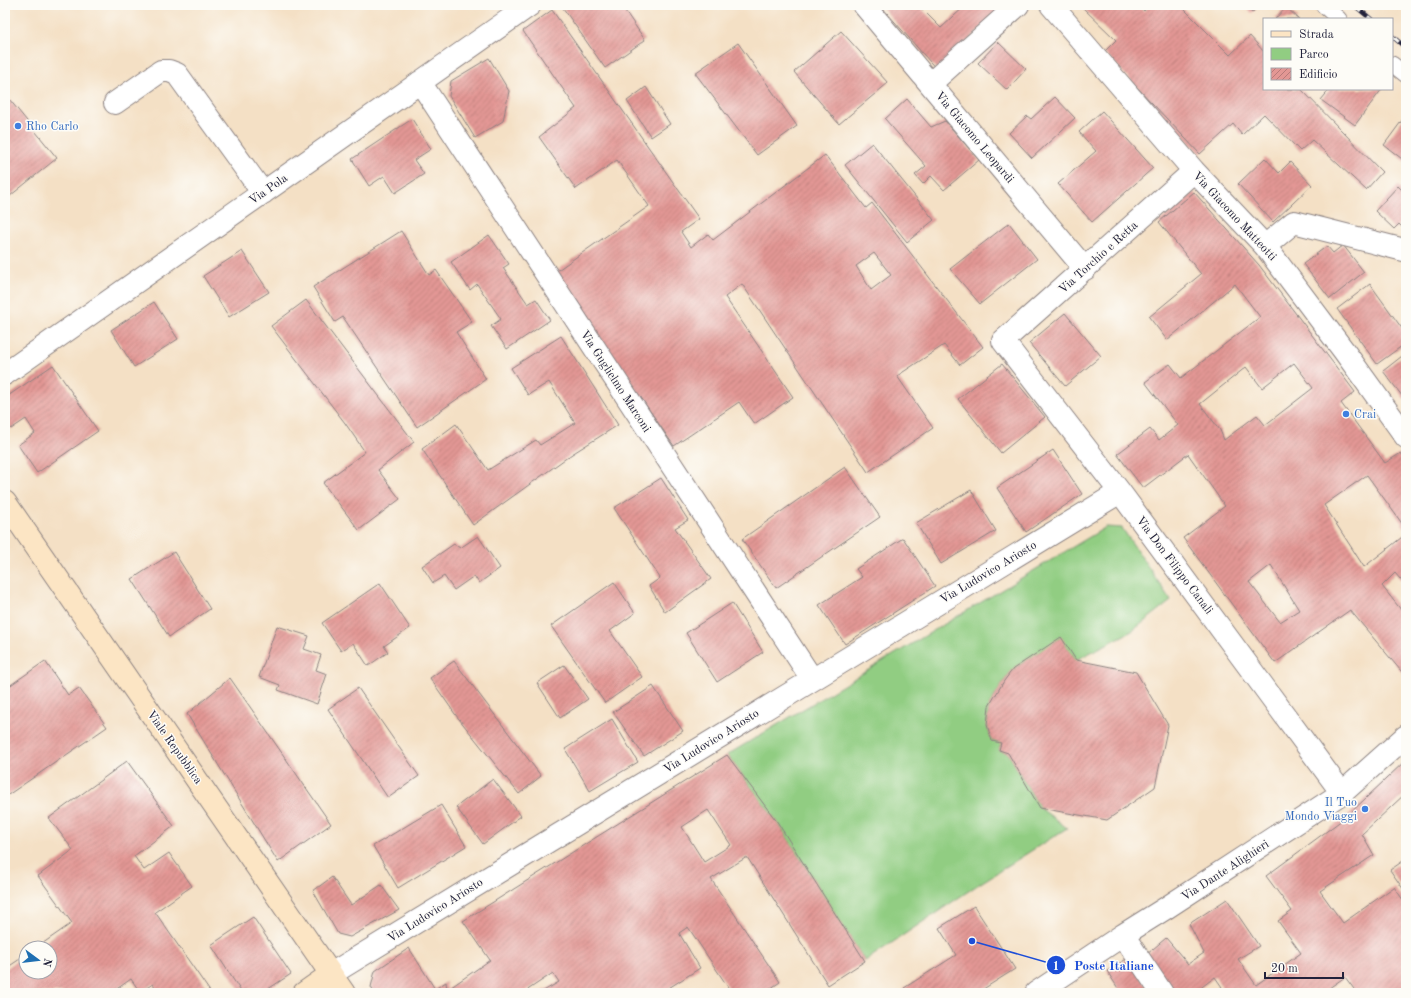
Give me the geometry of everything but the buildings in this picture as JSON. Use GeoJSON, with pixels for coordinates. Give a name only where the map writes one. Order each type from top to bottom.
{"type":"FeatureCollection","features":[{"type":"Feature","properties":{"kind":"street","name":"Via Pola"},"geometry":{"type":"LineString","coordinates":[[5,374],[530,5]]}},
{"type":"Feature","properties":{"kind":"street","name":"Via Giacomo Leopardi"},"geometry":{"type":"LineString","coordinates":[[864,5],[1086,269]]}},
{"type":"Feature","properties":{"kind":"street"},"geometry":{"type":"LineString","coordinates":[[930,84],[1018,5]]}},
{"type":"Feature","properties":{"kind":"street","name":"Via Giacomo Matteotti"},"geometry":{"type":"LineString","coordinates":[[1051,5],[1194,171],[1265,246],[1344,350],[1406,437]]}},
{"type":"Feature","properties":{"kind":"street"},"geometry":{"type":"LineString","coordinates":[[115,102],[161,71],[169,71],[177,74],[263,193]]}},
{"type":"Feature","properties":{"kind":"street","name":"Via Guglielmo Marconi"},"geometry":{"type":"LineString","coordinates":[[420,82],[812,679]]}},
{"type":"Feature","properties":{"kind":"street","name":"Via Torchio e Retta"},"geometry":{"type":"LineString","coordinates":[[1003,341],[1086,269],[1194,171]]}},
{"type":"Feature","properties":{"kind":"street"},"geometry":{"type":"LineString","coordinates":[[1265,246],[1294,222],[1406,250]]}},
{"type":"Feature","properties":{"kind":"street","name":"Via Don Filippo Canali"},"geometry":{"type":"LineString","coordinates":[[1003,341],[1120,492],[1342,793]]}},
{"type":"Feature","properties":{"kind":"street","name":"Via Ludovico Ariosto"},"geometry":{"type":"LineString","coordinates":[[304,993],[331,974],[1120,492]]}},
{"type":"Feature","properties":{"kind":"street","name":"Viale Repubblica"},"geometry":{"type":"LineString","coordinates":[[5,502],[344,993]]}},
{"type":"Feature","properties":{"kind":"street","name":"Via Dante Alighieri"},"geometry":{"type":"LineString","coordinates":[[1036,993],[1123,934],[1166,908],[1342,793],[1406,736]]}},
{"type":"Feature","properties":{"kind":"street"},"geometry":{"type":"LineString","coordinates":[[1123,934],[1162,993]]}},
{"type":"Feature","properties":{"kind":"lane"},"geometry":{"type":"LineString","coordinates":[[1323,5],[1338,18]]}},
{"type":"Feature","properties":{"kind":"lane"},"geometry":{"type":"LineString","coordinates":[[1393,65],[1406,75]]}},
{"type":"Feature","properties":{"kind":"green space"},"geometry":{"type":"Polygon","coordinates":[[[1106,527],[1122,528],[1171,601],[1132,631],[1076,660],[1061,638],[1013,669],[989,706],[987,725],[992,741],[1001,743],[999,750],[1008,753],[1040,808],[1067,828],[976,886],[865,961],[778,823],[727,755],[1106,527]]]}},
{"type":"Feature","properties":{"kind":"railway"},"geometry":{"type":"LineString","coordinates":[[1354,5],[1370,18]]}},
{"type":"Feature","properties":{"kind":"railway"},"geometry":{"type":"LineString","coordinates":[[1393,37],[1406,48]]}},
{"type":"Feature","properties":{"kind":"place","name":"Rho Carlo"},"geometry":{"type":"Point","coordinates":[18,126]}},
{"type":"Feature","properties":{"kind":"place","name":"Crai"},"geometry":{"type":"Point","coordinates":[1346,414]}},
{"type":"Feature","properties":{"kind":"place","name":"Il Tuo Mondo Viaggi"},"geometry":{"type":"Point","coordinates":[1365,809]}},
{"type":"Feature","properties":{"kind":"place","name":"Poste Italiane"},"geometry":{"type":"Point","coordinates":[972,941]}}]}
